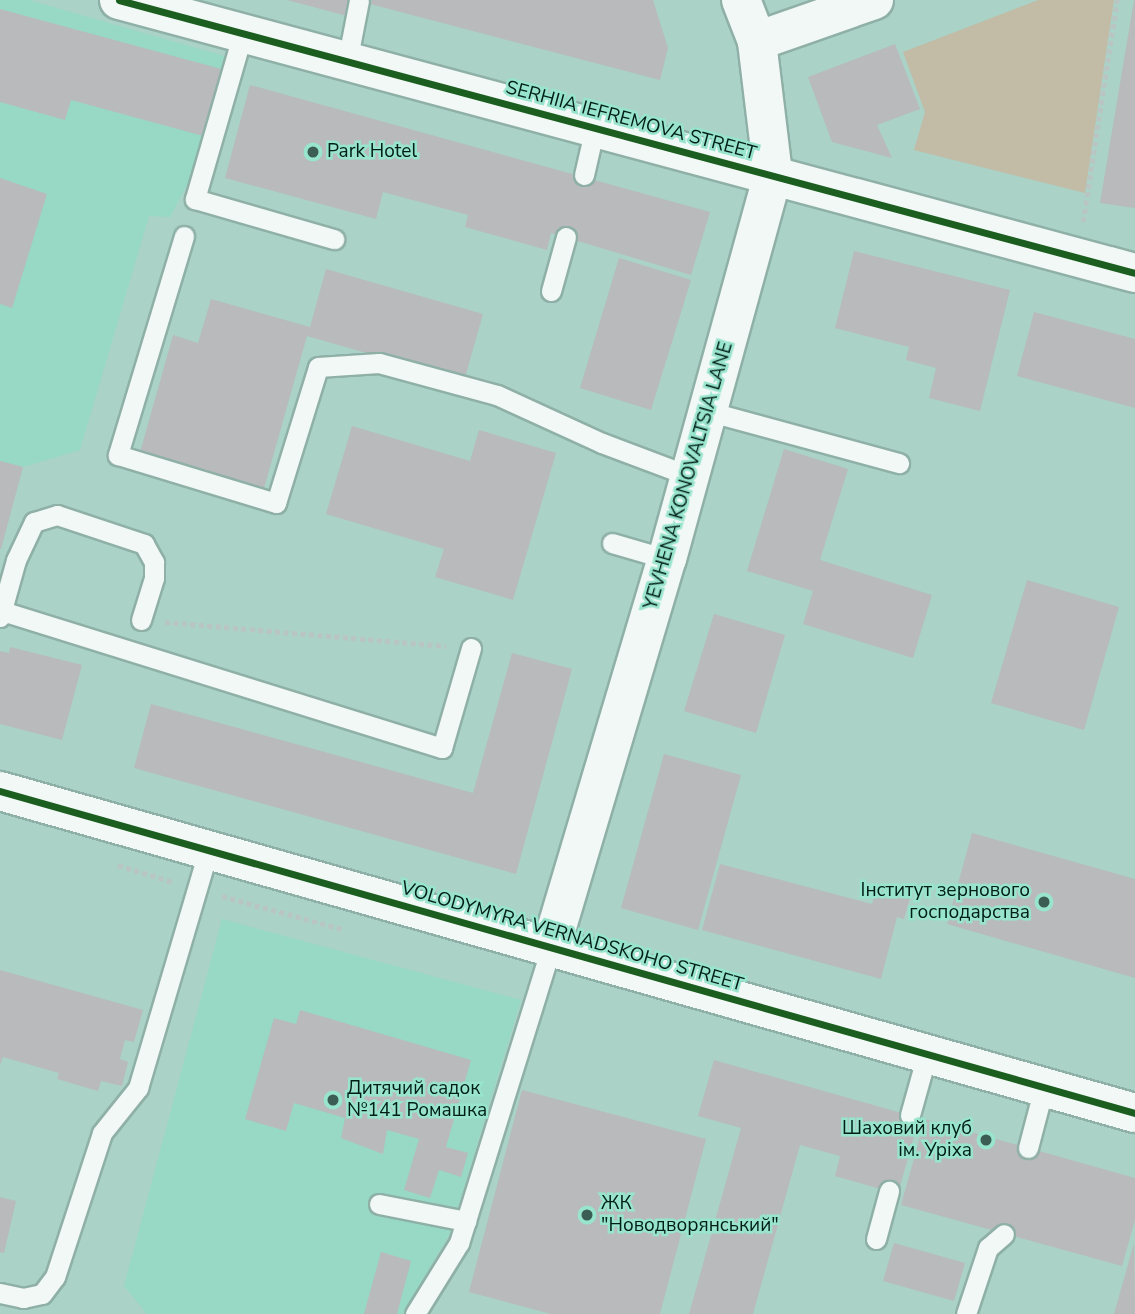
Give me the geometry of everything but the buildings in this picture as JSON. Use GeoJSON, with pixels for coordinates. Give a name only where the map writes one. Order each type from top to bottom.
{"type":"FeatureCollection","features":[{"type":"Feature","properties":{"kind":"street","name":"SERHIIA IEFREMOVA STREET"},"geometry":{"type":"LineString","coordinates":[[119,0],[242,36],[773,174],[1135,273]]}},
{"type":"Feature","properties":{"kind":"street","name":"YEVHENA KONOVALTSIA LANE"},"geometry":{"type":"LineString","coordinates":[[551,947],[667,559],[773,174],[757,41],[741,0]]}},
{"type":"Feature","properties":{"kind":"street"},"geometry":{"type":"LineString","coordinates":[[757,41],[874,0]]}},
{"type":"Feature","properties":{"kind":"street","name":"VOLODYMYRA VERNADSKOHO STREET"},"geometry":{"type":"LineString","coordinates":[[0,791],[1135,1113]]}},
{"type":"Feature","properties":{"kind":"lane"},"geometry":{"type":"LineString","coordinates":[[347,62],[359,0]]}},
{"type":"Feature","properties":{"kind":"lane"},"geometry":{"type":"LineString","coordinates":[[242,36],[195,199],[334,239]]}},
{"type":"Feature","properties":{"kind":"lane"},"geometry":{"type":"LineString","coordinates":[[584,175],[595,127]]}},
{"type":"Feature","properties":{"kind":"lane"},"geometry":{"type":"LineString","coordinates":[[184,236],[118,455],[276,503],[318,366],[379,363],[497,395],[601,443],[690,476]]}},
{"type":"Feature","properties":{"kind":"lane"},"geometry":{"type":"LineString","coordinates":[[551,291],[566,237]]}},
{"type":"Feature","properties":{"kind":"lane"},"geometry":{"type":"LineString","coordinates":[[707,411],[899,463]]}},
{"type":"Feature","properties":{"kind":"lane"},"geometry":{"type":"LineString","coordinates":[[141,620],[154,578],[154,562],[144,544],[57,515],[34,522],[16,560],[1,614],[442,748],[471,648]]}},
{"type":"Feature","properties":{"kind":"lane"},"geometry":{"type":"LineString","coordinates":[[612,543],[667,559]]}},
{"type":"Feature","properties":{"kind":"lane"},"geometry":{"type":"LineString","coordinates":[[0,1293],[23,1298],[42,1294],[55,1277],[103,1133],[138,1088],[209,849]]}},
{"type":"Feature","properties":{"kind":"lane"},"geometry":{"type":"LineString","coordinates":[[415,1314],[459,1243],[551,947]]}},
{"type":"Feature","properties":{"kind":"lane"},"geometry":{"type":"LineString","coordinates":[[910,1115],[927,1054]]}},
{"type":"Feature","properties":{"kind":"lane"},"geometry":{"type":"LineString","coordinates":[[1028,1148],[1044,1087]]}},
{"type":"Feature","properties":{"kind":"lane"},"geometry":{"type":"LineString","coordinates":[[876,1239],[889,1191]]}},
{"type":"Feature","properties":{"kind":"lane"},"geometry":{"type":"LineString","coordinates":[[379,1204],[466,1221]]}},
{"type":"Feature","properties":{"kind":"lane"},"geometry":{"type":"LineString","coordinates":[[966,1314],[988,1248],[1004,1234]]}},
{"type":"Feature","properties":{"kind":"path"},"geometry":{"type":"LineString","coordinates":[[1078,258],[1117,0]]}},
{"type":"Feature","properties":{"kind":"path"},"geometry":{"type":"LineString","coordinates":[[141,620],[471,648]]}},
{"type":"Feature","properties":{"kind":"shaded area"},"geometry":{"type":"Polygon","coordinates":[[[0,0],[29,0],[231,58],[202,157],[170,217],[149,216],[80,450],[23,467],[0,461],[0,0]]]}},
{"type":"Feature","properties":{"kind":"shaded area"},"geometry":{"type":"Polygon","coordinates":[[[1038,0],[1114,0],[1085,193],[914,150],[925,112],[903,52],[1038,0]]]}},
{"type":"Feature","properties":{"kind":"shaded area","name":"Дитячий садок №141 Ромашка"},"geometry":{"type":"Polygon","coordinates":[[[222,919],[521,1000],[450,1233],[403,1314],[147,1314],[124,1286],[222,919]]]}},
{"type":"Feature","properties":{"kind":"cycle path"},"geometry":{"type":"LineString","coordinates":[[119,0],[1135,273]]}},
{"type":"Feature","properties":{"kind":"cycle path"},"geometry":{"type":"LineString","coordinates":[[0,791],[1135,1113]]}},
{"type":"Feature","properties":{"kind":"place","name":"Park Hotel"},"geometry":{"type":"Point","coordinates":[313,152]}},
{"type":"Feature","properties":{"kind":"place","name":"Інститут зернового господарства"},"geometry":{"type":"Point","coordinates":[1044,902]}},
{"type":"Feature","properties":{"kind":"place","name":"Дитячий садок №141 Ромашка"},"geometry":{"type":"Point","coordinates":[333,1100]}},
{"type":"Feature","properties":{"kind":"place","name":"Шаховий клуб ім. Уріха"},"geometry":{"type":"Point","coordinates":[986,1140]}},
{"type":"Feature","properties":{"kind":"place","name":"ЖК \"Новодворянський\""},"geometry":{"type":"Point","coordinates":[587,1215]}}]}
